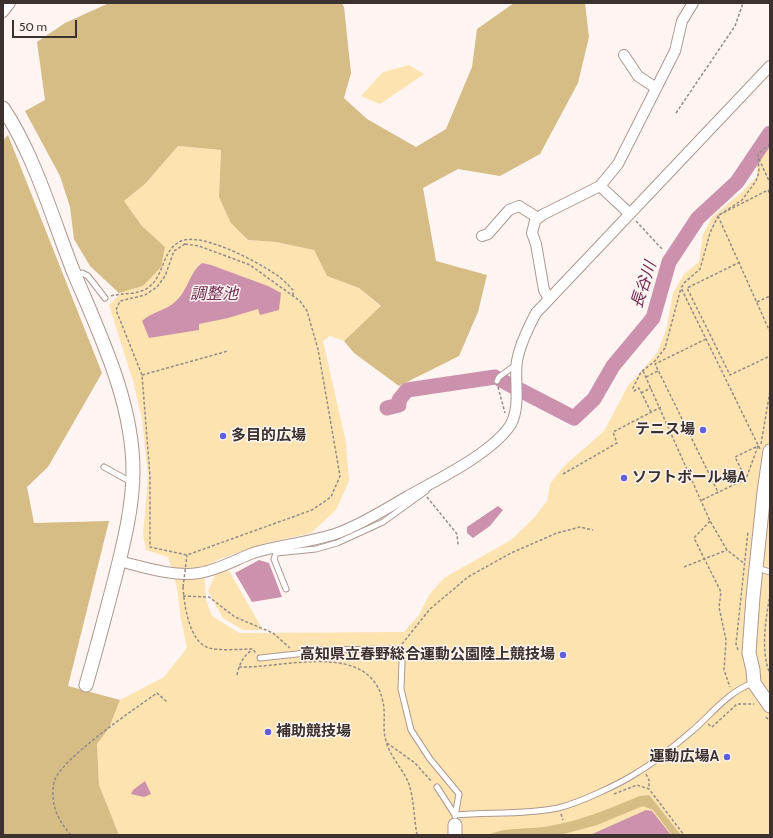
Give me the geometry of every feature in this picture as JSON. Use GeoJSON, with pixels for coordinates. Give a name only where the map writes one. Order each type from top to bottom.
{"type":"FeatureCollection","features":[{"type":"Feature","properties":{"kind":"street"},"geometry":{"type":"LineString","coordinates":[[3,12],[10,3]]}},
{"type":"Feature","properties":{"kind":"street"},"geometry":{"type":"LineString","coordinates":[[549,298],[544,290],[532,233],[535,221],[538,218],[600,186],[618,164],[675,51],[682,21],[693,3]]}},
{"type":"Feature","properties":{"kind":"street"},"geometry":{"type":"LineString","coordinates":[[624,55],[638,76],[656,88]]}},
{"type":"Feature","properties":{"kind":"street"},"geometry":{"type":"LineString","coordinates":[[119,561],[176,574],[198,573],[214,569],[272,548],[318,539],[340,532],[381,511],[453,470],[492,444],[501,437],[509,426],[516,409],[517,364],[526,334],[536,313],[770,66]]}},
{"type":"Feature","properties":{"kind":"street"},"geometry":{"type":"LineString","coordinates":[[3,108],[32,164],[53,213],[113,370],[126,413],[132,444],[132,483],[129,516],[119,561],[86,685]]}},
{"type":"Feature","properties":{"kind":"street"},"geometry":{"type":"LineString","coordinates":[[600,186],[630,214]]}},
{"type":"Feature","properties":{"kind":"street"},"geometry":{"type":"LineString","coordinates":[[482,236],[488,234],[509,210],[519,206],[538,218]]}},
{"type":"Feature","properties":{"kind":"street"},"geometry":{"type":"LineString","coordinates":[[764,448],[749,653],[754,683],[768,711]]}},
{"type":"Feature","properties":{"kind":"lane"},"geometry":{"type":"LineString","coordinates":[[76,276],[82,273],[88,276],[105,298]]}},
{"type":"Feature","properties":{"kind":"lane"},"geometry":{"type":"LineString","coordinates":[[497,381],[499,377],[517,364]]}},
{"type":"Feature","properties":{"kind":"lane"},"geometry":{"type":"LineString","coordinates":[[104,467],[132,483]]}},
{"type":"Feature","properties":{"kind":"lane"},"geometry":{"type":"LineString","coordinates":[[286,589],[274,559],[276,553],[316,549],[337,543],[383,522],[424,492],[439,484],[453,470]]}},
{"type":"Feature","properties":{"kind":"lane"},"geometry":{"type":"LineString","coordinates":[[756,568],[770,572]]}},
{"type":"Feature","properties":{"kind":"lane"},"geometry":{"type":"LineString","coordinates":[[260,658],[297,654],[316,650],[399,649],[402,660],[401,689],[411,730],[430,759],[458,794],[455,825]]}},
{"type":"Feature","properties":{"kind":"lane"},"geometry":{"type":"LineString","coordinates":[[455,825],[572,803],[638,772],[704,720],[732,695],[746,685],[754,683]]}},
{"type":"Feature","properties":{"kind":"lane"},"geometry":{"type":"LineString","coordinates":[[437,787],[455,825]]}},
{"type":"Feature","properties":{"kind":"path"},"geometry":{"type":"LineString","coordinates":[[676,113],[735,26],[742,3]]}},
{"type":"Feature","properties":{"kind":"path"},"geometry":{"type":"LineString","coordinates":[[651,412],[639,388],[634,391],[633,388],[643,370],[655,361],[665,348],[681,288],[684,283],[700,269],[710,233],[718,216],[742,200],[756,181],[760,172],[758,154],[770,144]]}},
{"type":"Feature","properties":{"kind":"path"},"geometry":{"type":"LineString","coordinates":[[758,158],[770,183]]}},
{"type":"Feature","properties":{"kind":"path"},"geometry":{"type":"LineString","coordinates":[[718,216],[768,190],[770,194]]}},
{"type":"Feature","properties":{"kind":"path"},"geometry":{"type":"LineString","coordinates":[[630,214],[662,249]]}},
{"type":"Feature","properties":{"kind":"path"},"geometry":{"type":"LineString","coordinates":[[718,216],[740,262],[756,303],[770,332]]}},
{"type":"Feature","properties":{"kind":"path"},"geometry":{"type":"LineString","coordinates":[[105,298],[135,292],[150,286],[159,275],[171,248],[185,239],[206,242],[254,260],[294,290],[293,296]]}},
{"type":"Feature","properties":{"kind":"path"},"geometry":{"type":"LineString","coordinates":[[185,244],[199,246],[250,265],[293,296],[300,301],[307,311],[318,349],[340,476],[331,497],[312,510],[187,555],[150,547],[150,476],[142,375],[116,310],[120,301],[145,295],[157,287],[165,276],[174,251],[185,244]]}},
{"type":"Feature","properties":{"kind":"path"},"geometry":{"type":"LineString","coordinates":[[740,262],[687,288],[730,375],[770,356]]}},
{"type":"Feature","properties":{"kind":"path"},"geometry":{"type":"LineString","coordinates":[[681,288],[764,448]]}},
{"type":"Feature","properties":{"kind":"path"},"geometry":{"type":"LineString","coordinates":[[756,303],[770,296]]}},
{"type":"Feature","properties":{"kind":"path"},"geometry":{"type":"LineString","coordinates":[[706,339],[655,364],[718,492]]}},
{"type":"Feature","properties":{"kind":"path"},"geometry":{"type":"LineString","coordinates":[[142,375],[228,351]]}},
{"type":"Feature","properties":{"kind":"path"},"geometry":{"type":"LineString","coordinates":[[643,370],[661,407],[710,521],[727,550],[744,564],[756,568]]}},
{"type":"Feature","properties":{"kind":"path"},"geometry":{"type":"LineString","coordinates":[[646,377],[658,371]]}},
{"type":"Feature","properties":{"kind":"path"},"geometry":{"type":"LineString","coordinates":[[497,381],[509,426]]}},
{"type":"Feature","properties":{"kind":"path"},"geometry":{"type":"LineString","coordinates":[[641,393],[651,388]]}},
{"type":"Feature","properties":{"kind":"path"},"geometry":{"type":"LineString","coordinates":[[563,474],[617,443],[613,432],[661,407]]}},
{"type":"Feature","properties":{"kind":"path"},"geometry":{"type":"LineString","coordinates":[[746,479],[735,457],[764,448]]}},
{"type":"Feature","properties":{"kind":"path"},"geometry":{"type":"LineString","coordinates":[[702,500],[746,479],[764,448]]}},
{"type":"Feature","properties":{"kind":"path"},"geometry":{"type":"LineString","coordinates":[[424,492],[457,534],[458,545]]}},
{"type":"Feature","properties":{"kind":"path"},"geometry":{"type":"LineString","coordinates":[[710,521],[694,538],[721,592],[719,607],[726,640],[724,670],[732,695]]}},
{"type":"Feature","properties":{"kind":"path"},"geometry":{"type":"LineString","coordinates":[[399,649],[430,609],[468,577],[511,553],[557,533],[580,527],[593,530]]}},
{"type":"Feature","properties":{"kind":"path"},"geometry":{"type":"LineString","coordinates":[[684,567],[706,560],[727,550]]}},
{"type":"Feature","properties":{"kind":"path"},"geometry":{"type":"LineString","coordinates":[[187,555],[182,587],[185,609],[195,637],[208,648],[252,649],[260,658]]}},
{"type":"Feature","properties":{"kind":"path"},"geometry":{"type":"LineString","coordinates":[[770,594],[765,635],[765,656],[770,674]]}},
{"type":"Feature","properties":{"kind":"path"},"geometry":{"type":"LineString","coordinates":[[184,596],[209,597],[235,618],[273,633],[297,654]]}},
{"type":"Feature","properties":{"kind":"path"},"geometry":{"type":"LineString","coordinates":[[237,675],[239,667],[252,649]]}},
{"type":"Feature","properties":{"kind":"path"},"geometry":{"type":"LineString","coordinates":[[239,667],[332,661],[354,666],[365,673],[375,684],[383,701],[386,741],[409,785],[417,835]]}},
{"type":"Feature","properties":{"kind":"path"},"geometry":{"type":"LineString","coordinates":[[71,835],[59,822],[54,803],[54,782],[59,771],[86,746],[157,693],[166,702]]}},
{"type":"Feature","properties":{"kind":"path"},"geometry":{"type":"LineString","coordinates":[[704,720],[712,727],[737,704],[755,704]]}},
{"type":"Feature","properties":{"kind":"path"},"geometry":{"type":"LineString","coordinates":[[768,711],[770,721]]}},
{"type":"Feature","properties":{"kind":"path"},"geometry":{"type":"LineString","coordinates":[[386,741],[415,763],[437,787]]}},
{"type":"Feature","properties":{"kind":"path"},"geometry":{"type":"LineString","coordinates":[[649,780],[649,789]]}},
{"type":"Feature","properties":{"kind":"path"},"geometry":{"type":"LineString","coordinates":[[608,796],[637,785],[649,789],[684,835]]}},
{"type":"Feature","properties":{"kind":"shaded area"},"geometry":{"type":"Polygon","coordinates":[[[109,3],[342,3],[344,7],[351,73],[344,98],[367,119],[416,147],[446,129],[472,67],[477,29],[514,3],[585,3],[589,37],[578,83],[540,154],[500,176],[458,169],[423,188],[436,261],[487,275],[478,312],[459,356],[399,386],[354,353],[344,341],[381,306],[359,288],[327,276],[314,250],[276,242],[248,240],[231,223],[219,197],[221,150],[178,146],[145,184],[124,201],[142,226],[165,247],[161,267],[143,286],[119,293],[90,266],[74,239],[70,207],[60,176],[25,111],[45,100],[37,42],[65,23],[109,3]]]}},
{"type":"Feature","properties":{"kind":"shaded area"},"geometry":{"type":"Polygon","coordinates":[[[409,65],[424,74],[380,104],[361,96],[383,72],[409,65]]]}},
{"type":"Feature","properties":{"kind":"shaded area"},"geometry":{"type":"Polygon","coordinates":[[[8,135],[102,373],[48,467],[27,487],[34,523],[109,521],[68,686],[120,700],[109,728],[97,744],[99,785],[119,835],[3,835],[3,140],[8,135]]]}},
{"type":"Feature","properties":{"kind":"shaded area"},"geometry":{"type":"Polygon","coordinates":[[[770,138],[770,835],[119,835],[99,785],[97,744],[109,728],[120,700],[164,677],[187,648],[181,620],[177,587],[168,557],[146,550],[143,534],[148,477],[142,419],[133,381],[109,305],[122,292],[143,286],[165,247],[142,226],[124,201],[145,184],[178,146],[221,150],[219,197],[247,240],[276,242],[314,250],[327,276],[359,288],[381,307],[344,341],[330,336],[323,341],[346,442],[349,481],[336,510],[311,533],[262,544],[217,560],[204,569],[206,600],[212,616],[239,633],[404,632],[419,615],[429,595],[444,578],[511,540],[533,519],[547,501],[550,484],[563,467],[604,431],[628,386],[657,353],[666,330],[673,293],[684,274],[699,262],[703,234],[712,217],[742,192],[757,176],[756,153],[770,138]]]}},
{"type":"Feature","properties":{"kind":"shaded area"},"geometry":{"type":"Polygon","coordinates":[[[229,571],[263,630],[243,630],[223,618],[208,591],[216,573],[229,571]]]}},
{"type":"Feature","properties":{"kind":"shaded area"},"geometry":{"type":"Polygon","coordinates":[[[649,795],[681,835],[672,835],[653,810],[643,806],[597,825],[560,835],[488,835],[503,830],[561,824],[595,814],[640,796],[649,795]]]}},
{"type":"Feature","properties":{"kind":"water","name":"調整池"},"geometry":{"type":"Polygon","coordinates":[[[202,263],[268,286],[281,293],[279,310],[260,315],[258,309],[228,318],[199,324],[199,330],[149,338],[142,321],[167,308],[175,302],[183,293],[194,272],[202,263]]]}},
{"type":"Feature","properties":{"kind":"water"},"geometry":{"type":"Polygon","coordinates":[[[498,506],[503,510],[490,526],[473,538],[467,533],[467,527],[498,506]]]}},
{"type":"Feature","properties":{"kind":"water"},"geometry":{"type":"Polygon","coordinates":[[[259,560],[269,563],[282,597],[252,602],[235,573],[259,560]]]}},
{"type":"Feature","properties":{"kind":"water"},"geometry":{"type":"Polygon","coordinates":[[[145,781],[151,794],[144,797],[131,794],[133,790],[145,781]]]}},
{"type":"Feature","properties":{"kind":"water"},"geometry":{"type":"Polygon","coordinates":[[[646,810],[652,811],[671,835],[590,835],[646,810]]]}},
{"type":"Feature","properties":{"kind":"waterway","name":"長谷川"},"geometry":{"type":"LineString","coordinates":[[520,390],[574,418],[594,399],[613,366],[653,318],[669,262],[698,218],[737,182],[770,133]]}},
{"type":"Feature","properties":{"kind":"waterway","name":"長谷川"},"geometry":{"type":"LineString","coordinates":[[387,408],[399,405],[399,400],[407,390],[495,377]]}},
{"type":"Feature","properties":{"kind":"waterway","name":"長谷川"},"geometry":{"type":"LineString","coordinates":[[501,380],[512,386]]}},
{"type":"Feature","properties":{"kind":"place","name":"テニス場"},"geometry":{"type":"Point","coordinates":[703,430]}},
{"type":"Feature","properties":{"kind":"place","name":"多目的広場"},"geometry":{"type":"Point","coordinates":[223,436]}},
{"type":"Feature","properties":{"kind":"place","name":"ソフトボール場A"},"geometry":{"type":"Point","coordinates":[624,478]}},
{"type":"Feature","properties":{"kind":"place","name":"高知県立春野総合運動公園陸上競技場"},"geometry":{"type":"Point","coordinates":[563,655]}},
{"type":"Feature","properties":{"kind":"place","name":"補助競技場"},"geometry":{"type":"Point","coordinates":[268,732]}},
{"type":"Feature","properties":{"kind":"place","name":"運動広場A"},"geometry":{"type":"Point","coordinates":[727,757]}}]}
